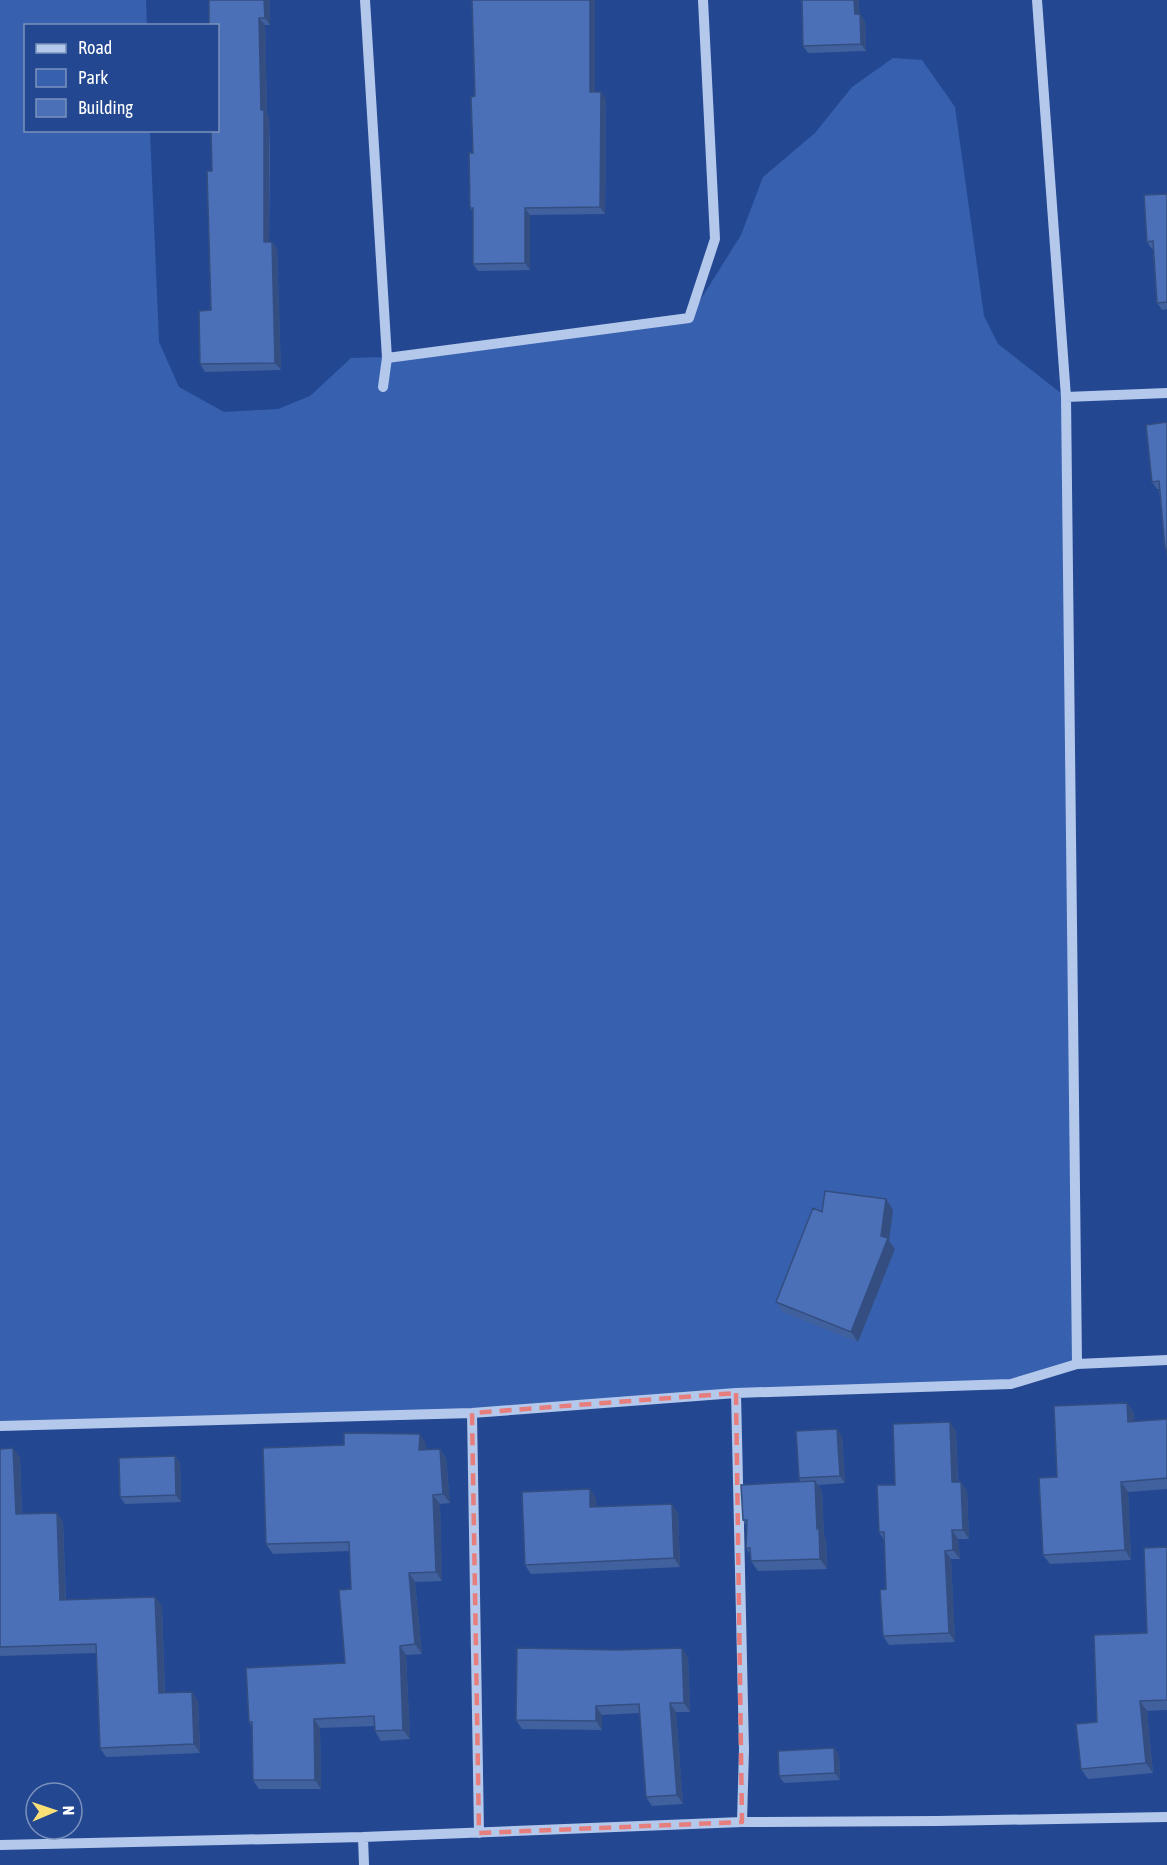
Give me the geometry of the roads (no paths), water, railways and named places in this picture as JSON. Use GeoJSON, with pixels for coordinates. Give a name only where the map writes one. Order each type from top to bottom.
{"type":"FeatureCollection","features":[{"type":"Feature","properties":{"kind":"street"},"geometry":{"type":"LineString","coordinates":[[365,0],[387,357],[382,387]]}},
{"type":"Feature","properties":{"kind":"street"},"geometry":{"type":"LineString","coordinates":[[387,357],[689,318],[715,239],[703,0]]}},
{"type":"Feature","properties":{"kind":"street"},"geometry":{"type":"LineString","coordinates":[[1037,0],[1066,397],[1077,1364]]}},
{"type":"Feature","properties":{"kind":"street"},"geometry":{"type":"LineString","coordinates":[[1066,397],[1167,393]]}},
{"type":"Feature","properties":{"kind":"street"},"geometry":{"type":"LineString","coordinates":[[0,1426],[472,1413],[736,1393],[1011,1384],[1077,1364],[1167,1360]]}},
{"type":"Feature","properties":{"kind":"street"},"geometry":{"type":"LineString","coordinates":[[736,1393],[744,1749],[742,1822]]}},
{"type":"Feature","properties":{"kind":"street"},"geometry":{"type":"LineString","coordinates":[[472,1413],[479,1833]]}},
{"type":"Feature","properties":{"kind":"street"},"geometry":{"type":"LineString","coordinates":[[0,1845],[363,1837],[742,1822],[1167,1816]]}},
{"type":"Feature","properties":{"kind":"street"},"geometry":{"type":"LineString","coordinates":[[363,1837],[364,1865]]}}]}
